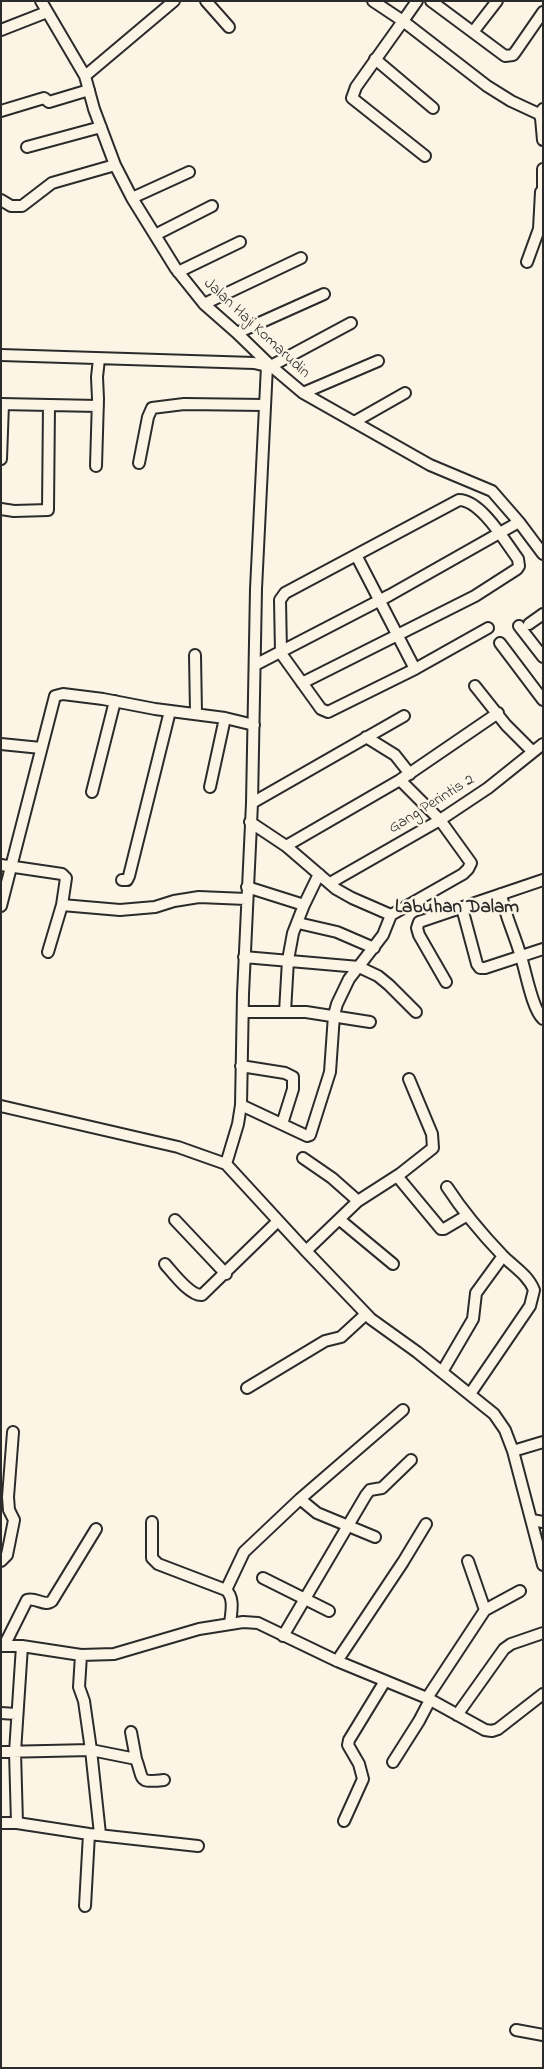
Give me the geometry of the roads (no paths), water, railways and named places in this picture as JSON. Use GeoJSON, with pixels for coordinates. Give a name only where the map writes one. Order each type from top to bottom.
{"type":"FeatureCollection","features":[{"type":"Feature","properties":{"kind":"street","name":"Jalan Haji Komarudin"},"geometry":{"type":"LineString","coordinates":[[41,1],[85,76],[115,165],[132,198],[178,272],[204,304],[237,332],[269,366],[303,393],[430,465],[492,491],[543,554]]}},
{"type":"Feature","properties":{"kind":"street"},"geometry":{"type":"LineString","coordinates":[[85,76],[174,1]]}},
{"type":"Feature","properties":{"kind":"street"},"geometry":{"type":"LineString","coordinates":[[206,1],[229,27]]}},
{"type":"Feature","properties":{"kind":"street"},"geometry":{"type":"LineString","coordinates":[[373,1],[487,86],[510,101],[541,115],[543,140]]}},
{"type":"Feature","properties":{"kind":"street"},"geometry":{"type":"LineString","coordinates":[[417,1],[356,87],[352,98],[425,156]]}},
{"type":"Feature","properties":{"kind":"street"},"geometry":{"type":"LineString","coordinates":[[432,1],[445,5],[473,32],[505,56],[513,55],[543,12]]}},
{"type":"Feature","properties":{"kind":"street"},"geometry":{"type":"LineString","coordinates":[[473,32],[497,1]]}},
{"type":"Feature","properties":{"kind":"street"},"geometry":{"type":"LineString","coordinates":[[1,30],[47,12]]}},
{"type":"Feature","properties":{"kind":"street"},"geometry":{"type":"LineString","coordinates":[[375,59],[433,108]]}},
{"type":"Feature","properties":{"kind":"street"},"geometry":{"type":"LineString","coordinates":[[1,111],[44,98],[49,102],[89,90]]}},
{"type":"Feature","properties":{"kind":"street"},"geometry":{"type":"LineString","coordinates":[[27,147],[101,127]]}},
{"type":"Feature","properties":{"kind":"street"},"geometry":{"type":"LineString","coordinates":[[1,200],[12,206],[22,206],[52,183],[115,165]]}},
{"type":"Feature","properties":{"kind":"street"},"geometry":{"type":"LineString","coordinates":[[527,262],[541,230],[543,169]]}},
{"type":"Feature","properties":{"kind":"street"},"geometry":{"type":"LineString","coordinates":[[132,198],[189,172]]}},
{"type":"Feature","properties":{"kind":"street"},"geometry":{"type":"LineString","coordinates":[[156,235],[212,206]]}},
{"type":"Feature","properties":{"kind":"street"},"geometry":{"type":"LineString","coordinates":[[178,272],[240,242]]}},
{"type":"Feature","properties":{"kind":"street"},"geometry":{"type":"LineString","coordinates":[[204,304],[301,258]]}},
{"type":"Feature","properties":{"kind":"street"},"geometry":{"type":"LineString","coordinates":[[237,332],[324,294]]}},
{"type":"Feature","properties":{"kind":"street"},"geometry":{"type":"LineString","coordinates":[[1,355],[254,363],[269,366],[351,323]]}},
{"type":"Feature","properties":{"kind":"street"},"geometry":{"type":"LineString","coordinates":[[96,466],[98,406],[96,377],[99,359]]}},
{"type":"Feature","properties":{"kind":"street"},"geometry":{"type":"LineString","coordinates":[[303,393],[378,361]]}},
{"type":"Feature","properties":{"kind":"street"},"geometry":{"type":"LineString","coordinates":[[226,1164],[238,1124],[241,1104],[246,899],[252,803],[256,589],[265,405],[269,366]]}},
{"type":"Feature","properties":{"kind":"street"},"geometry":{"type":"LineString","coordinates":[[354,422],[405,393]]}},
{"type":"Feature","properties":{"kind":"street"},"geometry":{"type":"LineString","coordinates":[[1,459],[2,404],[98,406]]}},
{"type":"Feature","properties":{"kind":"street"},"geometry":{"type":"LineString","coordinates":[[139,463],[148,417],[152,408],[184,404],[265,405]]}},
{"type":"Feature","properties":{"kind":"street"},"geometry":{"type":"LineString","coordinates":[[1,509],[14,511],[48,510],[49,405]]}},
{"type":"Feature","properties":{"kind":"street"},"geometry":{"type":"LineString","coordinates":[[302,683],[475,596],[517,569],[519,566],[518,559],[484,514],[472,505],[459,500],[283,594],[280,600],[280,652],[302,683],[321,709],[328,712],[415,669],[488,628]]}},
{"type":"Feature","properties":{"kind":"street"},"geometry":{"type":"LineString","coordinates":[[255,665],[379,600],[519,522]]}},
{"type":"Feature","properties":{"kind":"street"},"geometry":{"type":"LineString","coordinates":[[356,555],[415,669]]}},
{"type":"Feature","properties":{"kind":"street"},"geometry":{"type":"LineString","coordinates":[[543,614],[524,625],[543,658]]}},
{"type":"Feature","properties":{"kind":"street"},"geometry":{"type":"LineString","coordinates":[[500,644],[543,700]]}},
{"type":"Feature","properties":{"kind":"street"},"geometry":{"type":"LineString","coordinates":[[195,655],[196,714]]}},
{"type":"Feature","properties":{"kind":"street"},"geometry":{"type":"LineString","coordinates":[[475,686],[506,725],[533,752]]}},
{"type":"Feature","properties":{"kind":"street"},"geometry":{"type":"LineString","coordinates":[[1,906],[7,866],[54,696],[63,694],[115,701],[225,718],[254,725]]}},
{"type":"Feature","properties":{"kind":"street"},"geometry":{"type":"LineString","coordinates":[[92,792],[115,701]]}},
{"type":"Feature","properties":{"kind":"street"},"geometry":{"type":"LineString","coordinates":[[122,880],[127,880],[129,876],[170,711]]}},
{"type":"Feature","properties":{"kind":"street"},"geometry":{"type":"LineString","coordinates":[[286,846],[410,774],[498,713]]}},
{"type":"Feature","properties":{"kind":"street"},"geometry":{"type":"LineString","coordinates":[[252,803],[404,716]]}},
{"type":"Feature","properties":{"kind":"street"},"geometry":{"type":"LineString","coordinates":[[210,787],[225,718]]}},
{"type":"Feature","properties":{"kind":"street"},"geometry":{"type":"LineString","coordinates":[[366,737],[395,755],[410,774]]}},
{"type":"Feature","properties":{"kind":"street"},"geometry":{"type":"LineString","coordinates":[[1,744],[41,748]]}},
{"type":"Feature","properties":{"kind":"street","name":"Gang Perintis 2"},"geometry":{"type":"LineString","coordinates":[[330,883],[440,820],[488,788],[543,744]]}},
{"type":"Feature","properties":{"kind":"street"},"geometry":{"type":"LineString","coordinates":[[241,1104],[307,1136],[310,1135],[330,1072],[334,1015],[349,979],[387,929],[391,915],[463,874],[471,863],[440,820],[400,780]]}},
{"type":"Feature","properties":{"kind":"street"},"geometry":{"type":"LineString","coordinates":[[250,822],[286,846],[330,883],[352,898],[391,915]]}},
{"type":"Feature","properties":{"kind":"street"},"geometry":{"type":"LineString","coordinates":[[7,866],[64,876],[66,881],[62,905],[48,952]]}},
{"type":"Feature","properties":{"kind":"street"},"geometry":{"type":"LineString","coordinates":[[285,1012],[288,960],[293,933],[319,874]]}},
{"type":"Feature","properties":{"kind":"street"},"geometry":{"type":"LineString","coordinates":[[446,982],[419,936],[418,925],[421,920],[543,880]]}},
{"type":"Feature","properties":{"kind":"street"},"geometry":{"type":"LineString","coordinates":[[247,887],[304,905]]}},
{"type":"Feature","properties":{"kind":"street"},"geometry":{"type":"LineString","coordinates":[[501,894],[504,910],[521,955],[537,1011],[543,1018]]}},
{"type":"Feature","properties":{"kind":"street"},"geometry":{"type":"LineString","coordinates":[[62,905],[120,910],[155,907],[174,901],[199,897],[246,899]]}},
{"type":"Feature","properties":{"kind":"street"},"geometry":{"type":"LineString","coordinates":[[462,908],[478,966],[485,968],[543,949]]}},
{"type":"Feature","properties":{"kind":"street"},"geometry":{"type":"LineString","coordinates":[[298,923],[337,932],[374,948]]}},
{"type":"Feature","properties":{"kind":"street"},"geometry":{"type":"LineString","coordinates":[[244,957],[359,967],[378,976],[416,1012]]}},
{"type":"Feature","properties":{"kind":"street"},"geometry":{"type":"LineString","coordinates":[[242,1012],[306,1012],[370,1022]]}},
{"type":"Feature","properties":{"kind":"street"},"geometry":{"type":"LineString","coordinates":[[242,1066],[285,1073],[293,1078],[293,1089],[282,1124]]}},
{"type":"Feature","properties":{"kind":"street"},"geometry":{"type":"LineString","coordinates":[[306,1251],[358,1201],[398,1176],[430,1151],[434,1144],[409,1079]]}},
{"type":"Feature","properties":{"kind":"street"},"geometry":{"type":"LineString","coordinates":[[1,1106],[178,1147],[226,1164],[366,1314],[494,1414],[505,1430],[538,1521],[543,1566]]}},
{"type":"Feature","properties":{"kind":"street"},"geometry":{"type":"LineString","coordinates":[[304,1158],[332,1178],[358,1201]]}},
{"type":"Feature","properties":{"kind":"street"},"geometry":{"type":"LineString","coordinates":[[398,1176],[440,1229],[444,1229],[466,1216]]}},
{"type":"Feature","properties":{"kind":"street"},"geometry":{"type":"LineString","coordinates":[[447,1187],[466,1216],[503,1256],[526,1277],[534,1290],[534,1296],[523,1318],[470,1394]]}},
{"type":"Feature","properties":{"kind":"street"},"geometry":{"type":"LineString","coordinates":[[175,1220],[226,1274]]}},
{"type":"Feature","properties":{"kind":"street"},"geometry":{"type":"LineString","coordinates":[[340,1220],[394,1264]]}},
{"type":"Feature","properties":{"kind":"street"},"geometry":{"type":"LineString","coordinates":[[165,1264],[198,1296],[205,1294],[278,1221]]}},
{"type":"Feature","properties":{"kind":"street"},"geometry":{"type":"LineString","coordinates":[[442,1372],[473,1319],[476,1293],[503,1256]]}},
{"type":"Feature","properties":{"kind":"street"},"geometry":{"type":"LineString","coordinates":[[247,1388],[320,1344],[341,1337],[366,1314]]}},
{"type":"Feature","properties":{"kind":"street"},"geometry":{"type":"LineString","coordinates":[[226,1590],[244,1552],[311,1487],[403,1410]]}},
{"type":"Feature","properties":{"kind":"street"},"geometry":{"type":"LineString","coordinates":[[1,1561],[7,1554],[14,1520],[9,1510],[8,1497],[13,1432]]}},
{"type":"Feature","properties":{"kind":"street"},"geometry":{"type":"LineString","coordinates":[[513,1451],[543,1442]]}},
{"type":"Feature","properties":{"kind":"street"},"geometry":{"type":"LineString","coordinates":[[283,1636],[370,1490],[382,1488],[411,1460]]}},
{"type":"Feature","properties":{"kind":"street"},"geometry":{"type":"LineString","coordinates":[[300,1499],[317,1513],[375,1538]]}},
{"type":"Feature","properties":{"kind":"street"},"geometry":{"type":"LineString","coordinates":[[152,1522],[152,1558],[158,1564],[226,1590],[232,1599],[230,1624]]}},
{"type":"Feature","properties":{"kind":"street"},"geometry":{"type":"LineString","coordinates":[[337,1661],[426,1524]]}},
{"type":"Feature","properties":{"kind":"street"},"geometry":{"type":"LineString","coordinates":[[96,1529],[52,1601],[47,1603],[31,1599],[27,1600],[3,1646],[22,1646],[81,1655],[114,1654],[199,1628],[244,1622],[258,1624],[337,1661],[428,1699],[486,1730],[498,1730],[543,1694]]}},
{"type":"Feature","properties":{"kind":"street"},"geometry":{"type":"LineString","coordinates":[[468,1561],[485,1610]]}},
{"type":"Feature","properties":{"kind":"street"},"geometry":{"type":"LineString","coordinates":[[263,1578],[329,1611]]}},
{"type":"Feature","properties":{"kind":"street"},"geometry":{"type":"LineString","coordinates":[[393,1762],[419,1721],[428,1699],[485,1610],[520,1591]]}},
{"type":"Feature","properties":{"kind":"street"},"geometry":{"type":"LineString","coordinates":[[458,1715],[504,1649],[543,1632]]}},
{"type":"Feature","properties":{"kind":"street"},"geometry":{"type":"LineString","coordinates":[[17,1823],[16,1714],[22,1646]]}},
{"type":"Feature","properties":{"kind":"street"},"geometry":{"type":"LineString","coordinates":[[81,1655],[79,1687],[84,1701],[92,1750],[100,1834]]}},
{"type":"Feature","properties":{"kind":"street"},"geometry":{"type":"LineString","coordinates":[[344,1821],[362,1779],[359,1764],[348,1745],[349,1740],[385,1681]]}},
{"type":"Feature","properties":{"kind":"street"},"geometry":{"type":"LineString","coordinates":[[1,1713],[16,1714]]}},
{"type":"Feature","properties":{"kind":"street"},"geometry":{"type":"LineString","coordinates":[[131,1732],[140,1777],[147,1781],[164,1780]]}},
{"type":"Feature","properties":{"kind":"street"},"geometry":{"type":"LineString","coordinates":[[1,1752],[92,1750],[136,1759]]}},
{"type":"Feature","properties":{"kind":"street"},"geometry":{"type":"LineString","coordinates":[[1,1823],[17,1823],[89,1834],[198,1846]]}},
{"type":"Feature","properties":{"kind":"street"},"geometry":{"type":"LineString","coordinates":[[85,1906],[89,1834]]}},
{"type":"Feature","properties":{"kind":"street"},"geometry":{"type":"LineString","coordinates":[[516,2030],[543,2035]]}},
{"type":"Feature","properties":{"kind":"district","name":"Labuhan Dalam"},"geometry":{"type":"Point","coordinates":[457,909]}}]}
